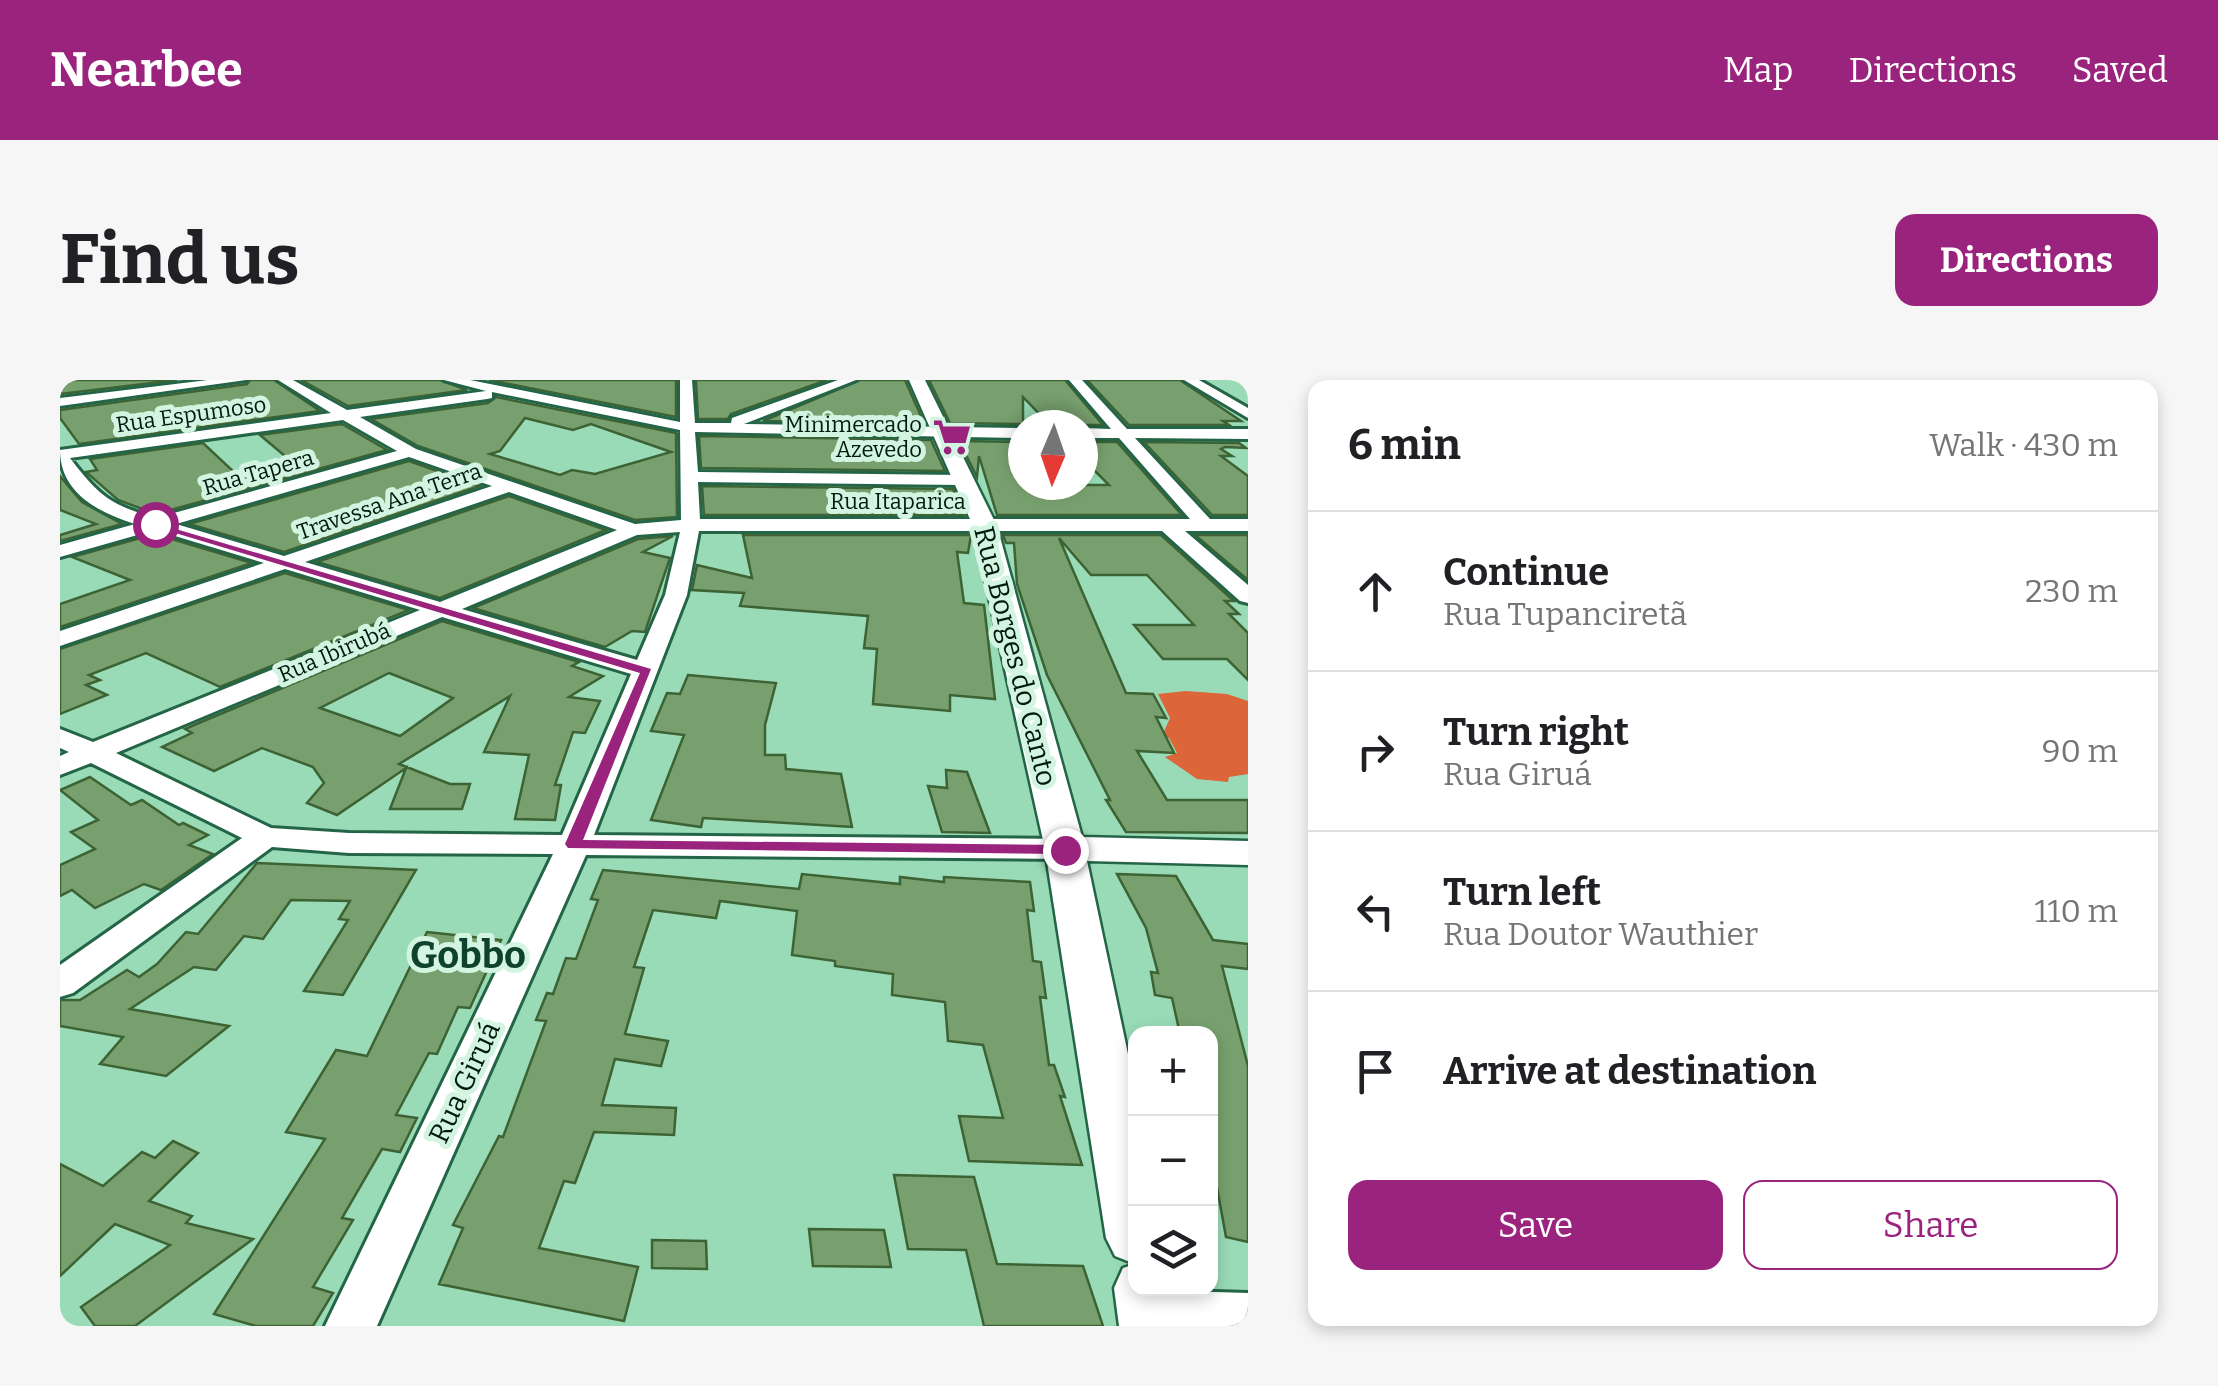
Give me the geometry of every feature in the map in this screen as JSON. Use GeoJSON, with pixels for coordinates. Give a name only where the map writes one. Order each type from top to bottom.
{"type":"FeatureCollection","features":[{"type":"Feature","properties":{"kind":"street"},"geometry":{"type":"LineString","coordinates":[[60,402],[240,380]]}},
{"type":"Feature","properties":{"kind":"street"},"geometry":{"type":"LineString","coordinates":[[284,380],[410,452],[634,530]]}},
{"type":"Feature","properties":{"kind":"street"},"geometry":{"type":"LineString","coordinates":[[450,380],[701,428],[1008,433]]}},
{"type":"Feature","properties":{"kind":"street","name":"Rua Giruá"},"geometry":{"type":"LineString","coordinates":[[352,1326],[574,844],[676,595],[679,526],[701,428],[686,380]]}},
{"type":"Feature","properties":{"kind":"street"},"geometry":{"type":"LineString","coordinates":[[701,428],[850,380]]}},
{"type":"Feature","properties":{"kind":"street","name":"Rua Borges do Canto"},"geometry":{"type":"LineString","coordinates":[[918,380],[984,526],[1065,850],[1130,1206]]}},
{"type":"Feature","properties":{"kind":"street"},"geometry":{"type":"LineString","coordinates":[[1075,380],[1205,524]]}},
{"type":"Feature","properties":{"kind":"street"},"geometry":{"type":"LineString","coordinates":[[1190,380],[1248,414]]}},
{"type":"Feature","properties":{"kind":"street","name":"Rua Espumoso"},"geometry":{"type":"LineString","coordinates":[[60,456],[506,393]]}},
{"type":"Feature","properties":{"kind":"street"},"geometry":{"type":"LineString","coordinates":[[1098,433],[1248,434]]}},
{"type":"Feature","properties":{"kind":"street","name":"Rua Tapera"},"geometry":{"type":"LineString","coordinates":[[60,551],[410,452]]}},
{"type":"Feature","properties":{"kind":"street"},"geometry":{"type":"LineString","coordinates":[[60,456],[92,499],[112,511],[647,671]]}},
{"type":"Feature","properties":{"kind":"street"},"geometry":{"type":"LineString","coordinates":[[689,477],[961,480]]}},
{"type":"Feature","properties":{"kind":"street","name":"Travessa Ana Terra"},"geometry":{"type":"LineString","coordinates":[[60,639],[507,487]]}},
{"type":"Feature","properties":{"kind":"street"},"geometry":{"type":"LineString","coordinates":[[1167,525],[1248,596]]}},
{"type":"Feature","properties":{"kind":"street","name":"Rua Itaparica"},"geometry":{"type":"LineString","coordinates":[[679,526],[1248,525]]}},
{"type":"Feature","properties":{"kind":"street","name":"Rua Ibirubá"},"geometry":{"type":"LineString","coordinates":[[60,766],[634,530],[679,526]]}},
{"type":"Feature","properties":{"kind":"street"},"geometry":{"type":"LineString","coordinates":[[60,737],[265,836],[349,843],[1248,852]]}},
{"type":"Feature","properties":{"kind":"street"},"geometry":{"type":"LineString","coordinates":[[60,984],[265,836]]}},
{"type":"Feature","properties":{"kind":"street"},"geometry":{"type":"LineString","coordinates":[[1148,1310],[1248,1317]]}},
{"type":"Feature","properties":{"kind":"shaded area"},"geometry":{"type":"Polygon","coordinates":[[[1158,694],[1227,694],[1248,701],[1248,774],[1229,777],[1228,782],[1197,779],[1165,757],[1177,753],[1169,738],[1162,736],[1170,718],[1158,694]]]}},
{"type":"Feature","properties":{"kind":"building"},"geometry":{"type":"Polygon","coordinates":[[[60,380],[177,380],[60,394],[60,380]]]}},
{"type":"Feature","properties":{"kind":"building"},"geometry":{"type":"Polygon","coordinates":[[[250,380],[274,380],[320,411],[79,444],[60,418],[60,410],[247,384],[250,380]]]}},
{"type":"Feature","properties":{"kind":"building"},"geometry":{"type":"Polygon","coordinates":[[[301,380],[440,380],[467,390],[348,406],[301,380]]]}},
{"type":"Feature","properties":{"kind":"building"},"geometry":{"type":"Polygon","coordinates":[[[489,380],[676,380],[676,417],[489,380]]]}},
{"type":"Feature","properties":{"kind":"building"},"geometry":{"type":"Polygon","coordinates":[[[696,380],[827,380],[731,414],[728,419],[698,419],[696,380]]]}},
{"type":"Feature","properties":{"kind":"building"},"geometry":{"type":"Polygon","coordinates":[[[860,380],[905,380],[924,423],[763,421],[860,380]]]}},
{"type":"Feature","properties":{"kind":"building"},"geometry":{"type":"Polygon","coordinates":[[[929,380],[1065,380],[1090,410],[1036,410],[1023,397],[1023,410],[1008,410],[1008,424],[950,423],[929,380]]]}},
{"type":"Feature","properties":{"kind":"building"},"geometry":{"type":"Polygon","coordinates":[[[1087,380],[1180,380],[1241,421],[1223,421],[1229,425],[1129,425],[1087,380]]]}},
{"type":"Feature","properties":{"kind":"building"},"geometry":{"type":"Polygon","coordinates":[[[496,397],[676,433],[677,517],[635,520],[418,446],[371,419],[488,403],[496,397]],[[525,418],[500,451],[490,454],[560,475],[572,470],[595,474],[671,452],[591,424],[573,430],[525,418]]]}},
{"type":"Feature","properties":{"kind":"building"},"geometry":{"type":"Polygon","coordinates":[[[342,424],[387,450],[156,514],[118,500],[86,472],[97,470],[90,459],[203,443],[236,474],[291,461],[260,435],[342,424]]]}},
{"type":"Feature","properties":{"kind":"building"},"geometry":{"type":"Polygon","coordinates":[[[699,436],[931,440],[945,471],[701,468],[699,436]]]}},
{"type":"Feature","properties":{"kind":"building"},"geometry":{"type":"Polygon","coordinates":[[[959,441],[1008,442],[1008,500],[1098,500],[1098,485],[1109,485],[1098,474],[1098,442],[1117,442],[1182,515],[997,515],[979,456],[977,477],[959,441]]]}},
{"type":"Feature","properties":{"kind":"building"},"geometry":{"type":"Polygon","coordinates":[[[1144,442],[1239,443],[1246,448],[1225,447],[1221,449],[1232,456],[1221,456],[1248,476],[1248,515],[1212,515],[1144,442]]]}},
{"type":"Feature","properties":{"kind":"building"},"geometry":{"type":"Polygon","coordinates":[[[409,461],[480,486],[284,552],[189,524],[409,461]]]}},
{"type":"Feature","properties":{"kind":"building"},"geometry":{"type":"Polygon","coordinates":[[[60,476],[82,502],[122,524],[60,541],[60,535],[96,524],[60,510],[60,476]]]}},
{"type":"Feature","properties":{"kind":"building"},"geometry":{"type":"Polygon","coordinates":[[[702,486],[953,489],[964,515],[704,515],[702,486]]]}},
{"type":"Feature","properties":{"kind":"building"},"geometry":{"type":"Polygon","coordinates":[[[509,496],[606,530],[440,598],[317,562],[509,496]]]}},
{"type":"Feature","properties":{"kind":"building"},"geometry":{"type":"Polygon","coordinates":[[[155,534],[252,563],[60,627],[60,604],[130,580],[72,557],[155,534]]]}},
{"type":"Feature","properties":{"kind":"building"},"geometry":{"type":"Polygon","coordinates":[[[743,535],[971,535],[968,553],[957,552],[964,603],[984,605],[995,699],[950,695],[950,711],[873,704],[877,649],[864,648],[868,616],[740,606],[744,593],[692,590],[697,565],[752,578],[743,535]]]}},
{"type":"Feature","properties":{"kind":"building"},"geometry":{"type":"Polygon","coordinates":[[[1003,535],[1161,535],[1234,601],[1225,601],[1239,614],[1229,614],[1248,633],[1248,680],[1227,659],[1163,659],[1134,625],[1194,625],[1147,575],[1091,575],[1059,538],[1126,693],[1153,694],[1166,718],[1156,717],[1174,753],[1137,751],[1167,800],[1248,800],[1248,833],[1126,832],[1106,800],[1110,800],[1047,675],[1017,584],[1014,543],[1006,543],[1003,535]]]}},
{"type":"Feature","properties":{"kind":"building"},"geometry":{"type":"Polygon","coordinates":[[[1195,535],[1248,535],[1248,580],[1195,535]]]}},
{"type":"Feature","properties":{"kind":"building"},"geometry":{"type":"Polygon","coordinates":[[[673,536],[643,552],[670,558],[645,632],[632,631],[605,647],[473,608],[638,539],[673,536]]]}},
{"type":"Feature","properties":{"kind":"building"},"geometry":{"type":"Polygon","coordinates":[[[285,573],[409,610],[220,687],[146,653],[89,675],[100,680],[86,685],[107,695],[60,714],[60,649],[285,573]]]}},
{"type":"Feature","properties":{"kind":"building"},"geometry":{"type":"Polygon","coordinates":[[[442,621],[579,662],[572,666],[603,676],[569,697],[600,701],[585,733],[573,732],[555,785],[561,785],[555,820],[515,819],[529,755],[484,752],[510,696],[399,764],[450,784],[470,784],[462,809],[390,809],[406,768],[337,815],[307,803],[324,783],[313,767],[262,748],[214,771],[162,747],[192,733],[185,729],[442,621]],[[389,673],[320,708],[400,736],[453,698],[389,673]]]}},
{"type":"Feature","properties":{"kind":"building"},"geometry":{"type":"Polygon","coordinates":[[[688,675],[776,683],[765,725],[765,755],[785,755],[786,769],[841,774],[852,827],[703,818],[701,827],[651,820],[684,735],[651,731],[667,693],[680,694],[688,675]]]}},
{"type":"Feature","properties":{"kind":"building"},"geometry":{"type":"Polygon","coordinates":[[[946,770],[967,772],[990,833],[942,832],[928,786],[947,788],[946,770]]]}},
{"type":"Feature","properties":{"kind":"building"},"geometry":{"type":"Polygon","coordinates":[[[90,777],[131,805],[142,800],[179,825],[183,823],[208,835],[189,845],[213,854],[161,890],[144,884],[95,908],[72,890],[60,896],[60,865],[95,849],[71,832],[98,820],[60,790],[90,777]]]}},
{"type":"Feature","properties":{"kind":"building"},"geometry":{"type":"Polygon","coordinates":[[[257,863],[416,870],[343,995],[304,991],[348,920],[339,919],[350,901],[291,900],[263,939],[244,936],[216,970],[194,967],[130,1009],[229,1026],[166,1076],[100,1064],[123,1037],[60,1026],[60,1000],[80,1000],[127,970],[139,977],[157,964],[186,932],[198,934],[257,863]]]}},
{"type":"Feature","properties":{"kind":"building"},"geometry":{"type":"Polygon","coordinates":[[[603,870],[799,889],[802,874],[900,884],[900,877],[944,882],[944,877],[1030,882],[1034,911],[1027,910],[1033,961],[1041,962],[1046,998],[1040,997],[1049,1065],[1054,1065],[1065,1097],[1060,1096],[1082,1165],[969,1161],[959,1116],[1003,1118],[983,1045],[948,1041],[945,1002],[892,995],[893,974],[792,955],[797,911],[720,901],[716,918],[653,910],[634,967],[644,968],[625,1034],[668,1041],[661,1066],[615,1059],[602,1105],[676,1108],[674,1135],[594,1132],[575,1183],[564,1181],[539,1248],[638,1267],[624,1321],[439,1284],[463,1228],[453,1225],[499,1136],[503,1137],[546,1021],[536,1020],[547,993],[553,994],[566,958],[576,959],[598,900],[591,899],[603,870]]]}},
{"type":"Feature","properties":{"kind":"building"},"geometry":{"type":"Polygon","coordinates":[[[1117,874],[1176,876],[1213,940],[1248,944],[1248,969],[1222,966],[1248,1066],[1248,1242],[1226,1237],[1218,1193],[1218,1026],[1178,1026],[1172,998],[1155,995],[1151,972],[1158,973],[1146,928],[1117,874]]]}},
{"type":"Feature","properties":{"kind":"building"},"geometry":{"type":"Polygon","coordinates":[[[427,932],[501,940],[470,1008],[458,1007],[437,1054],[429,1053],[396,1115],[417,1118],[400,1152],[382,1149],[342,1218],[353,1220],[313,1287],[333,1293],[313,1326],[256,1326],[214,1314],[325,1139],[286,1132],[336,1050],[367,1056],[427,932]]]}},
{"type":"Feature","properties":{"kind":"building"},"geometry":{"type":"Polygon","coordinates":[[[173,1141],[198,1153],[149,1201],[192,1216],[186,1223],[253,1239],[135,1326],[95,1326],[81,1307],[170,1245],[115,1224],[60,1276],[60,1164],[103,1186],[142,1152],[155,1158],[173,1141]]]}},
{"type":"Feature","properties":{"kind":"building"},"geometry":{"type":"Polygon","coordinates":[[[894,1175],[974,1177],[997,1264],[1083,1266],[1103,1326],[984,1326],[966,1250],[908,1249],[894,1175]]]}},
{"type":"Feature","properties":{"kind":"building"},"geometry":{"type":"Polygon","coordinates":[[[809,1229],[884,1230],[891,1267],[813,1266],[809,1229]]]}},
{"type":"Feature","properties":{"kind":"building"},"geometry":{"type":"Polygon","coordinates":[[[652,1240],[706,1241],[707,1269],[652,1268],[652,1240]]]}},
{"type":"Feature","properties":{"kind":"place","name":"Minimercado Azevedo"},"geometry":{"type":"Point","coordinates":[952,437]}},
{"type":"Feature","properties":{"kind":"district","name":"Gobbo"},"geometry":{"type":"Point","coordinates":[468,955]}},
{"type":"Feature","properties":{"kind":"route"},"geometry":{"type":"LineString","coordinates":[[155,524],[647,671],[574,844],[1065,850]]}}]}
